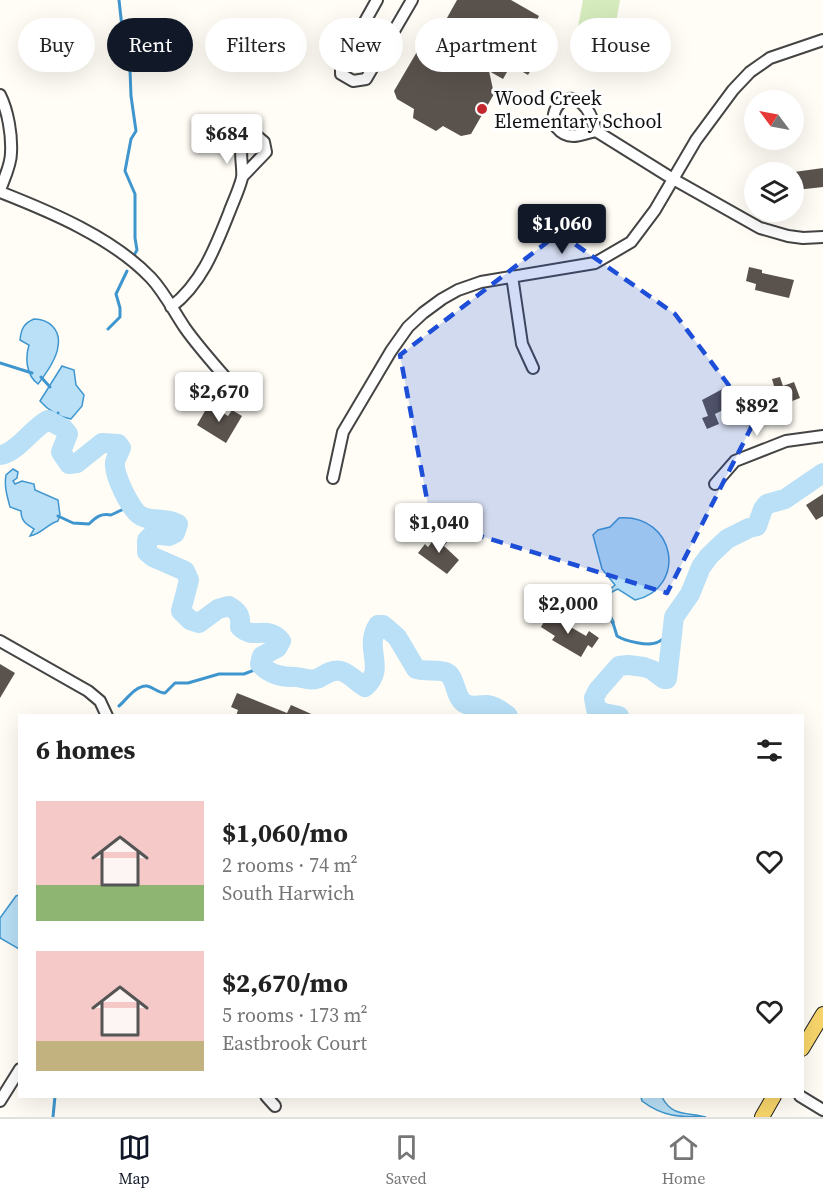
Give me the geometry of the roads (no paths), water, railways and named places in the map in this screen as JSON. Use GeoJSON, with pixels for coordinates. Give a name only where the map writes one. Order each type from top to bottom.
{"type":"FeatureCollection","features":[{"type":"Feature","properties":{"kind":"main road"},"geometry":{"type":"LineString","coordinates":[[804,1046],[823,1014]]}},
{"type":"Feature","properties":{"kind":"main road"},"geometry":{"type":"LineString","coordinates":[[762,1117],[773,1098]]}},
{"type":"Feature","properties":{"kind":"street"},"geometry":{"type":"LineString","coordinates":[[376,1],[341,64],[341,74],[353,81],[366,79],[412,0]]}},
{"type":"Feature","properties":{"kind":"street"},"geometry":{"type":"LineString","coordinates":[[333,478],[343,432],[408,327],[442,299],[458,290],[481,282],[595,263],[631,242],[655,210],[718,108],[750,72],[770,58],[823,40]]}},
{"type":"Feature","properties":{"kind":"street"},"geometry":{"type":"LineString","coordinates":[[0,95],[5,106],[11,154],[0,191],[55,214],[90,233],[121,254],[151,279],[191,336],[226,378]]}},
{"type":"Feature","properties":{"kind":"street"},"geometry":{"type":"LineString","coordinates":[[596,131],[673,179],[760,228],[788,236],[823,237]]}},
{"type":"Feature","properties":{"kind":"street"},"geometry":{"type":"LineString","coordinates":[[171,306],[182,298],[202,273],[221,233],[242,177]]}},
{"type":"Feature","properties":{"kind":"street"},"geometry":{"type":"LineString","coordinates":[[512,276],[522,344],[533,369]]}},
{"type":"Feature","properties":{"kind":"street"},"geometry":{"type":"LineString","coordinates":[[715,484],[735,461],[786,441],[823,436]]}},
{"type":"Feature","properties":{"kind":"street"},"geometry":{"type":"LineString","coordinates":[[0,640],[88,691],[100,701],[106,714]]}},
{"type":"Feature","properties":{"kind":"street"},"geometry":{"type":"LineString","coordinates":[[0,1101],[18,1072]]}},
{"type":"Feature","properties":{"kind":"street"},"geometry":{"type":"LineString","coordinates":[[268,1098],[274,1106]]}},
{"type":"Feature","properties":{"kind":"street"},"geometry":{"type":"LineString","coordinates":[[803,1098],[823,1110]]}},
{"type":"Feature","properties":{"kind":"water"},"geometry":{"type":"Polygon","coordinates":[[[34,319],[49,323],[58,335],[57,351],[53,361],[38,384],[31,376],[28,366],[29,345],[20,340],[24,327],[34,319]]]}},
{"type":"Feature","properties":{"kind":"water"},"geometry":{"type":"Polygon","coordinates":[[[62,366],[74,370],[76,385],[84,395],[82,406],[71,419],[54,413],[40,401],[62,366]]]}},
{"type":"Feature","properties":{"kind":"water"},"geometry":{"type":"Polygon","coordinates":[[[13,469],[18,472],[17,478],[13,481],[15,484],[22,481],[34,484],[35,490],[58,500],[60,515],[58,521],[34,535],[30,536],[34,529],[25,522],[21,511],[10,507],[5,479],[13,469]]]}},
{"type":"Feature","properties":{"kind":"water"},"geometry":{"type":"Polygon","coordinates":[[[619,518],[638,520],[653,527],[663,539],[668,553],[668,568],[663,582],[652,593],[635,600],[618,589],[608,595],[602,604],[607,608],[614,622],[612,623],[607,613],[599,617],[593,615],[594,610],[590,607],[615,585],[602,569],[593,535],[598,530],[610,527],[619,518]]]}},
{"type":"Feature","properties":{"kind":"water"},"geometry":{"type":"Polygon","coordinates":[[[18,895],[18,948],[0,938],[0,918],[18,895]]]}},
{"type":"Feature","properties":{"kind":"water"},"geometry":{"type":"Polygon","coordinates":[[[641,1098],[663,1098],[675,1111],[706,1117],[664,1113],[642,1101],[641,1098]]]}},
{"type":"Feature","properties":{"kind":"waterway"},"geometry":{"type":"LineString","coordinates":[[119,0],[124,45],[133,58],[130,70],[131,96],[136,131],[131,139],[125,171],[135,194],[137,250],[133,257]]}},
{"type":"Feature","properties":{"kind":"waterway"},"geometry":{"type":"LineString","coordinates":[[108,329],[120,317],[116,294],[127,271]]}},
{"type":"Feature","properties":{"kind":"waterway"},"geometry":{"type":"LineString","coordinates":[[0,363],[32,373]]}},
{"type":"Feature","properties":{"kind":"waterway"},"geometry":{"type":"LineString","coordinates":[[41,377],[50,387]]}},
{"type":"Feature","properties":{"kind":"waterway"},"geometry":{"type":"LineString","coordinates":[[56,423],[58,413]]}},
{"type":"Feature","properties":{"kind":"waterway"},"geometry":{"type":"LineString","coordinates":[[0,455],[18,446],[48,420],[63,428],[68,434],[61,452],[69,464],[77,463],[102,443],[118,444],[121,448],[115,460],[115,467],[119,482],[132,507],[145,518],[178,524],[175,533],[169,536],[153,534],[147,540],[147,552],[185,571],[189,580],[181,611],[190,620],[199,623],[218,609],[229,606],[239,615],[240,627],[245,631],[276,636],[281,641],[277,648],[262,656],[260,664],[272,673],[313,680],[332,671],[341,671],[365,687],[374,673],[374,634],[378,625],[383,625],[397,637],[416,669],[449,674],[458,696],[464,703],[473,706],[490,706],[505,714]]}},
{"type":"Feature","properties":{"kind":"waterway"},"geometry":{"type":"LineString","coordinates":[[609,714],[596,709],[594,698],[619,666],[644,667],[667,679],[674,617],[690,594],[701,567],[709,556],[727,539],[757,526],[767,504],[785,499],[823,473]]}},
{"type":"Feature","properties":{"kind":"waterway"},"geometry":{"type":"LineString","coordinates":[[58,516],[73,523],[89,524],[99,516],[111,515],[130,506]]}},
{"type":"Feature","properties":{"kind":"waterway"},"geometry":{"type":"LineString","coordinates":[[613,623],[617,636],[637,643],[654,643],[671,634]]}},
{"type":"Feature","properties":{"kind":"waterway"},"geometry":{"type":"LineString","coordinates":[[119,706],[135,690],[143,686],[165,693],[175,683],[188,683],[219,674],[244,674],[262,667]]}},
{"type":"Feature","properties":{"kind":"waterway"},"geometry":{"type":"LineString","coordinates":[[53,1117],[55,1098]]}},
{"type":"Feature","properties":{"kind":"place","name":"Wood Creek Elementary School"},"geometry":{"type":"Point","coordinates":[482,109]}}]}
